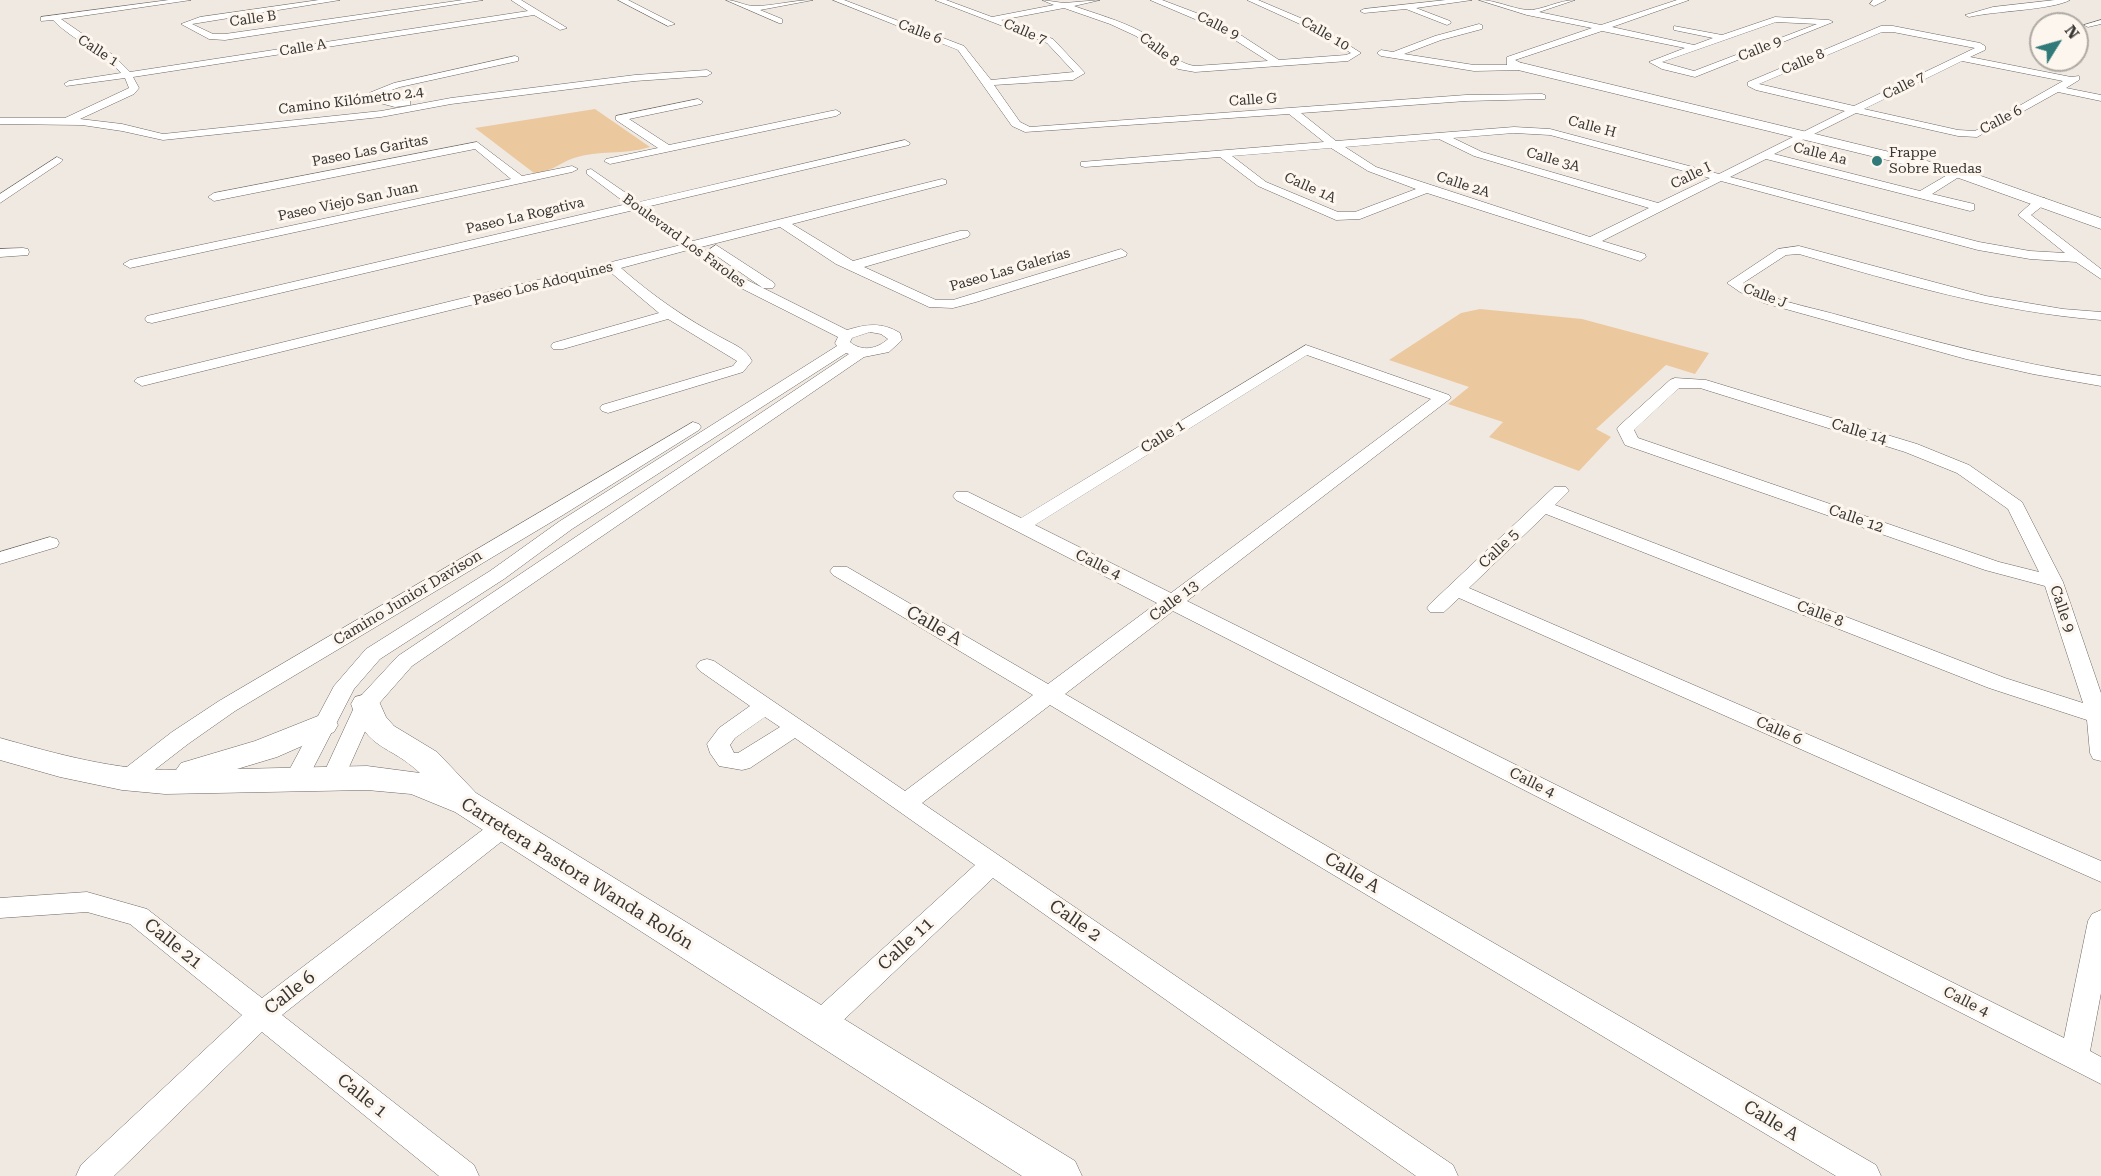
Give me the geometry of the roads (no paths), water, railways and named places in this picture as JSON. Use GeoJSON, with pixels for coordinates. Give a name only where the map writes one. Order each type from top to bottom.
{"type":"FeatureCollection","features":[{"type":"Feature","properties":{"kind":"street"},"geometry":{"type":"LineString","coordinates":[[41,19],[187,0]]}},
{"type":"Feature","properties":{"kind":"street","name":"Calle B"},"geometry":{"type":"LineString","coordinates":[[336,0],[200,19],[185,24],[212,37],[225,37],[479,0]]}},
{"type":"Feature","properties":{"kind":"street"},"geometry":{"type":"LineString","coordinates":[[514,0],[563,28]]}},
{"type":"Feature","properties":{"kind":"street"},"geometry":{"type":"LineString","coordinates":[[622,0],[671,24]]}},
{"type":"Feature","properties":{"kind":"street"},"geometry":{"type":"LineString","coordinates":[[730,0],[779,21]]}},
{"type":"Feature","properties":{"kind":"street"},"geometry":{"type":"LineString","coordinates":[[752,9],[809,0]]}},
{"type":"Feature","properties":{"kind":"street","name":"Calle 6"},"geometry":{"type":"LineString","coordinates":[[837,0],[961,48],[988,83]]}},
{"type":"Feature","properties":{"kind":"street","name":"Calle 7"},"geometry":{"type":"LineString","coordinates":[[939,0],[1050,41],[1080,73],[1073,77],[988,83]]}},
{"type":"Feature","properties":{"kind":"street","name":"Calle 8"},"geometry":{"type":"LineString","coordinates":[[1046,0],[1113,22],[1139,34],[1181,68],[1276,63]]}},
{"type":"Feature","properties":{"kind":"street"},"geometry":{"type":"LineString","coordinates":[[993,19],[1096,0]]}},
{"type":"Feature","properties":{"kind":"street","name":"Calle 9"},"geometry":{"type":"LineString","coordinates":[[1154,0],[1214,22],[1237,34],[1276,63]]}},
{"type":"Feature","properties":{"kind":"street","name":"Calle 10"},"geometry":{"type":"LineString","coordinates":[[1251,0],[1314,27],[1357,53],[1348,58],[1276,63]]}},
{"type":"Feature","properties":{"kind":"street"},"geometry":{"type":"LineString","coordinates":[[1387,0],[1448,23]]}},
{"type":"Feature","properties":{"kind":"street"},"geometry":{"type":"LineString","coordinates":[[1364,11],[1468,0]]}},
{"type":"Feature","properties":{"kind":"street"},"geometry":{"type":"LineString","coordinates":[[1483,0],[1530,13],[1693,47]]}},
{"type":"Feature","properties":{"kind":"street"},"geometry":{"type":"LineString","coordinates":[[1530,13],[1571,0]]}},
{"type":"Feature","properties":{"kind":"street"},"geometry":{"type":"LineString","coordinates":[[1671,0],[1683,1]]}},
{"type":"Feature","properties":{"kind":"street"},"geometry":{"type":"LineString","coordinates":[[1969,15],[1985,10],[2037,7],[2066,0]]}},
{"type":"Feature","properties":{"kind":"street"},"geometry":{"type":"LineString","coordinates":[[1683,1],[1510,59],[1510,63],[1958,173],[2042,201],[2101,224]]}},
{"type":"Feature","properties":{"kind":"street"},"geometry":{"type":"LineString","coordinates":[[1985,1],[2010,8]]}},
{"type":"Feature","properties":{"kind":"street","name":"Calle A"},"geometry":{"type":"LineString","coordinates":[[69,84],[536,12]]}},
{"type":"Feature","properties":{"kind":"street","name":"Calle 1"},"geometry":{"type":"LineString","coordinates":[[54,17],[66,31],[116,61],[129,74],[134,88],[130,92],[69,120]]}},
{"type":"Feature","properties":{"kind":"street","name":"Calle 9"},"geometry":{"type":"LineString","coordinates":[[1775,19],[1829,22],[1695,74],[1654,62],[1721,37],[1775,19]]}},
{"type":"Feature","properties":{"kind":"street"},"geometry":{"type":"LineString","coordinates":[[1661,34],[1699,21]]}},
{"type":"Feature","properties":{"kind":"street"},"geometry":{"type":"LineString","coordinates":[[655,27],[683,22]]}},
{"type":"Feature","properties":{"kind":"street"},"geometry":{"type":"LineString","coordinates":[[1468,24],[1491,30]]}},
{"type":"Feature","properties":{"kind":"street"},"geometry":{"type":"LineString","coordinates":[[1396,54],[1438,38],[1479,27]]}},
{"type":"Feature","properties":{"kind":"street"},"geometry":{"type":"LineString","coordinates":[[1677,28],[1721,37]]}},
{"type":"Feature","properties":{"kind":"street","name":"Calle 8"},"geometry":{"type":"LineString","coordinates":[[1854,110],[1759,88],[1751,84],[1881,29],[1893,29],[1959,42]]}},
{"type":"Feature","properties":{"kind":"street","name":"Calle 7"},"geometry":{"type":"LineString","coordinates":[[1804,135],[1982,48],[1959,42]]}},
{"type":"Feature","properties":{"kind":"street"},"geometry":{"type":"LineString","coordinates":[[1381,52],[1474,68],[1522,67]]}},
{"type":"Feature","properties":{"kind":"street","name":"Calle 6"},"geometry":{"type":"LineString","coordinates":[[1854,110],[1958,133],[1977,134],[2074,79],[1961,58]]}},
{"type":"Feature","properties":{"kind":"street"},"geometry":{"type":"LineString","coordinates":[[451,101],[395,104],[379,100],[374,93],[397,85],[515,59]]}},
{"type":"Feature","properties":{"kind":"street","name":"Camino Kilómetro 2.4"},"geometry":{"type":"LineString","coordinates":[[0,121],[69,120],[132,128],[163,137],[381,114],[451,101],[635,78],[707,73]]}},
{"type":"Feature","properties":{"kind":"street","name":"Calle G"},"geometry":{"type":"LineString","coordinates":[[988,83],[1016,124],[1029,130],[1466,98],[1542,97]]}},
{"type":"Feature","properties":{"kind":"street"},"geometry":{"type":"LineString","coordinates":[[2058,89],[2101,98]]}},
{"type":"Feature","properties":{"kind":"street"},"geometry":{"type":"LineString","coordinates":[[667,149],[620,118],[698,102]]}},
{"type":"Feature","properties":{"kind":"street","name":"Calle 2A"},"geometry":{"type":"LineString","coordinates":[[1292,111],[1333,144],[1372,169],[1427,189],[1640,257]]}},
{"type":"Feature","properties":{"kind":"street","name":"Paseo Viejo San Juan"},"geometry":{"type":"LineString","coordinates":[[130,264],[836,113]]}},
{"type":"Feature","properties":{"kind":"street","name":"Calle H"},"geometry":{"type":"LineString","coordinates":[[1085,164],[1514,129],[1550,132],[1978,246],[2030,255],[2079,258]]}},
{"type":"Feature","properties":{"kind":"street","name":"Calle 3A"},"geometry":{"type":"LineString","coordinates":[[1439,135],[1478,154],[1660,208]]}},
{"type":"Feature","properties":{"kind":"street","name":"Calle I"},"geometry":{"type":"LineString","coordinates":[[1591,241],[1768,156],[1804,135]]}},
{"type":"Feature","properties":{"kind":"street","name":"Paseo La Rogativa"},"geometry":{"type":"LineString","coordinates":[[152,319],[904,143]]}},
{"type":"Feature","properties":{"kind":"street","name":"Paseo Las Garitas"},"geometry":{"type":"LineString","coordinates":[[214,196],[477,145],[520,180]]}},
{"type":"Feature","properties":{"kind":"street","name":"Calle 1A"},"geometry":{"type":"LineString","coordinates":[[1222,153],[1262,184],[1336,216],[1356,216],[1427,189]]}},
{"type":"Feature","properties":{"kind":"street","name":"Calle Aa"},"geometry":{"type":"LineString","coordinates":[[1768,156],[1970,207]]}},
{"type":"Feature","properties":{"kind":"street"},"geometry":{"type":"LineString","coordinates":[[0,199],[6,190],[57,160]]}},
{"type":"Feature","properties":{"kind":"street","name":"Boulevard Los Faroles"},"geometry":{"type":"LineString","coordinates":[[604,163],[706,242],[762,282],[853,341]]}},
{"type":"Feature","properties":{"kind":"street","name":"Boulevard Los Faroles"},"geometry":{"type":"LineString","coordinates":[[587,166],[690,246],[757,292],[853,341]]}},
{"type":"Feature","properties":{"kind":"street"},"geometry":{"type":"LineString","coordinates":[[1923,195],[1958,173]]}},
{"type":"Feature","properties":{"kind":"street","name":"Paseo Los Adoquines"},"geometry":{"type":"LineString","coordinates":[[142,381],[942,182]]}},
{"type":"Feature","properties":{"kind":"street"},"geometry":{"type":"LineString","coordinates":[[2042,201],[2024,215],[2101,275]]}},
{"type":"Feature","properties":{"kind":"street","name":"Paseo Las Galerías"},"geometry":{"type":"LineString","coordinates":[[782,223],[851,266],[934,304],[953,304],[1121,253]]}},
{"type":"Feature","properties":{"kind":"street"},"geometry":{"type":"LineString","coordinates":[[851,266],[964,234]]}},
{"type":"Feature","properties":{"kind":"street","name":"Calle J"},"geometry":{"type":"LineString","coordinates":[[2101,316],[1992,301],[1931,287],[1799,250],[1783,252],[1734,283],[1744,290],[1795,307],[1955,354],[2101,381]]}},
{"type":"Feature","properties":{"kind":"street"},"geometry":{"type":"LineString","coordinates":[[0,253],[23,252]]}},
{"type":"Feature","properties":{"kind":"street"},"geometry":{"type":"LineString","coordinates":[[608,408],[738,369],[744,362],[742,355],[693,329],[652,302],[611,266]]}},
{"type":"Feature","properties":{"kind":"street"},"geometry":{"type":"LineString","coordinates":[[558,346],[670,314]]}},
{"type":"Feature","properties":{"kind":"street"},"geometry":{"type":"LineString","coordinates":[[333,779],[366,704],[405,661],[853,341]]}},
{"type":"Feature","properties":{"kind":"street"},"geometry":{"type":"LineString","coordinates":[[297,778],[345,686],[373,654],[497,575],[566,525],[853,341]]}},
{"type":"Feature","properties":{"kind":"street","name":"Calle 1"},"geometry":{"type":"LineString","coordinates":[[1021,526],[1305,349],[1443,398]]}},
{"type":"Feature","properties":{"kind":"street","name":"Calle 14"},"geometry":{"type":"LineString","coordinates":[[1660,451],[1631,441],[1625,429],[1675,383],[1701,383],[1911,448],[1964,469],[1987,485]]}},
{"type":"Feature","properties":{"kind":"street","name":"Calle 13"},"geometry":{"type":"LineString","coordinates":[[905,803],[1443,398]]}},
{"type":"Feature","properties":{"kind":"street","name":"Camino Junior Davison"},"geometry":{"type":"LineString","coordinates":[[140,780],[180,738],[227,706],[557,511],[693,427]]}},
{"type":"Feature","properties":{"kind":"street","name":"Calle 12"},"geometry":{"type":"LineString","coordinates":[[1660,451],[1992,566],[2053,582]]}},
{"type":"Feature","properties":{"kind":"street","name":"Calle 9"},"geometry":{"type":"LineString","coordinates":[[1987,485],[2016,506],[2053,582],[2098,716],[2101,753]]}},
{"type":"Feature","properties":{"kind":"street","name":"Calle 5"},"geometry":{"type":"LineString","coordinates":[[1437,608],[1560,491]]}},
{"type":"Feature","properties":{"kind":"street","name":"Calle 4"},"geometry":{"type":"LineString","coordinates":[[962,496],[2101,1071]]}},
{"type":"Feature","properties":{"kind":"street","name":"Calle 8"},"geometry":{"type":"LineString","coordinates":[[1544,507],[1997,683],[2098,716]]}},
{"type":"Feature","properties":{"kind":"street"},"geometry":{"type":"LineString","coordinates":[[0,558],[50,543]]}},
{"type":"Feature","properties":{"kind":"street","name":"Calle A"},"geometry":{"type":"LineString","coordinates":[[840,571],[1864,1176]]}},
{"type":"Feature","properties":{"kind":"street","name":"Calle 6"},"geometry":{"type":"LineString","coordinates":[[1456,590],[2101,872]]}},
{"type":"Feature","properties":{"kind":"street","name":"Calle 2"},"geometry":{"type":"LineString","coordinates":[[707,666],[1443,1176]]}},
{"type":"Feature","properties":{"kind":"street"},"geometry":{"type":"LineString","coordinates":[[366,704],[371,721],[384,736],[425,760],[467,803]]}},
{"type":"Feature","properties":{"kind":"street"},"geometry":{"type":"LineString","coordinates":[[764,707],[727,733],[718,744],[727,760],[742,762],[795,728]]}},
{"type":"Feature","properties":{"kind":"street"},"geometry":{"type":"LineString","coordinates":[[140,780],[266,749],[323,725]]}},
{"type":"Feature","properties":{"kind":"street","name":"Carretera Pastora Wanda Rolón"},"geometry":{"type":"LineString","coordinates":[[0,749],[60,766],[140,780],[367,778],[415,783],[467,803],[502,828],[820,1023],[1060,1176]]}},
{"type":"Feature","properties":{"kind":"street","name":"Calle 6"},"geometry":{"type":"LineString","coordinates":[[92,1176],[261,1015],[502,828]]}},
{"type":"Feature","properties":{"kind":"street","name":"Calle 11"},"geometry":{"type":"LineString","coordinates":[[820,1023],[992,864]]}},
{"type":"Feature","properties":{"kind":"street","name":"Calle 21"},"geometry":{"type":"LineString","coordinates":[[0,908],[87,902],[138,915],[261,1015]]}},
{"type":"Feature","properties":{"kind":"street"},"geometry":{"type":"LineString","coordinates":[[2075,1057],[2101,921]]}},
{"type":"Feature","properties":{"kind":"street","name":"Calle 1"},"geometry":{"type":"LineString","coordinates":[[261,1015],[463,1176]]}},
{"type":"Feature","properties":{"kind":"place","name":"Frappe Sobre Ruedas"},"geometry":{"type":"Point","coordinates":[1877,161]}}]}
